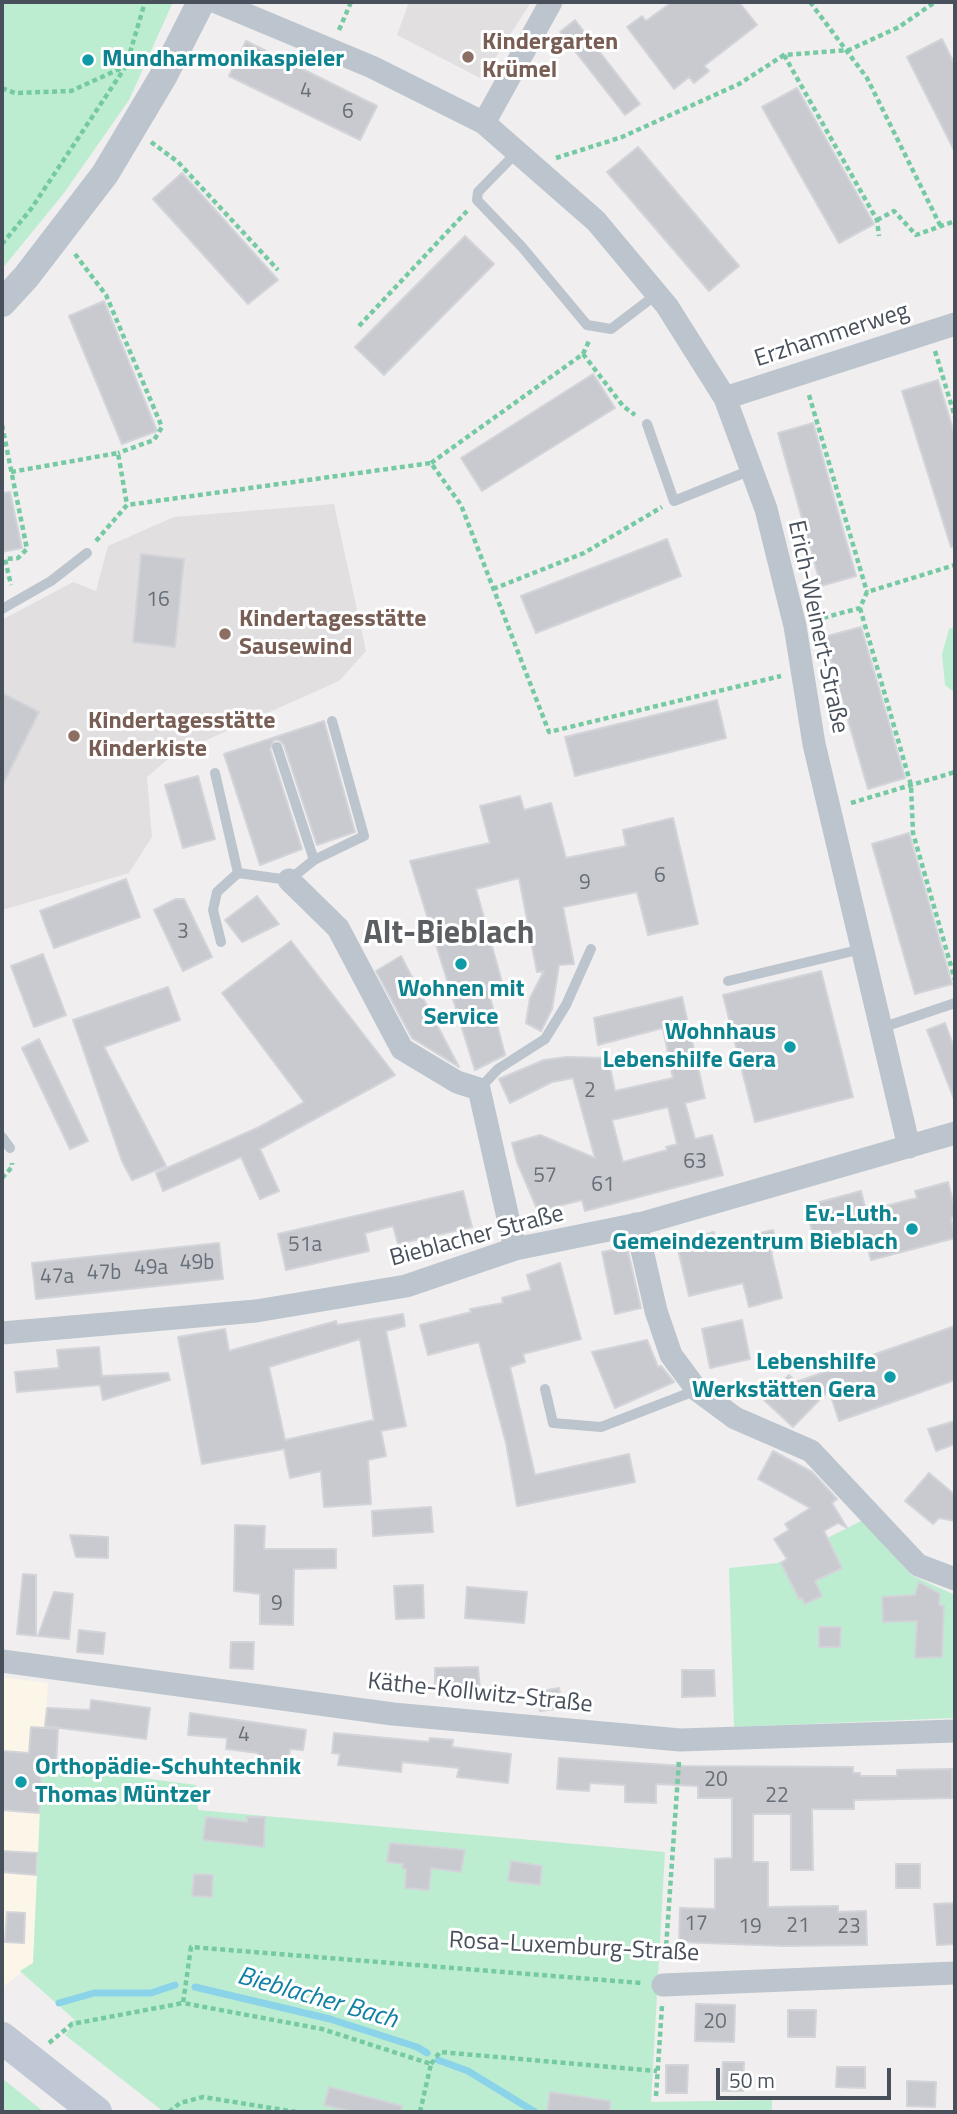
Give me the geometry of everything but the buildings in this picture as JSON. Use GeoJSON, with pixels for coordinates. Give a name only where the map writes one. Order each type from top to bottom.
{"type":"FeatureCollection","features":[{"type":"Feature","properties":{"kind":"main road"},"geometry":{"type":"LineString","coordinates":[[2,2038],[96,2112]]}},
{"type":"Feature","properties":{"kind":"street"},"geometry":{"type":"LineString","coordinates":[[2,303],[105,174],[201,2]]}},
{"type":"Feature","properties":{"kind":"street","name":"Erich-Weinert-Straße"},"geometry":{"type":"LineString","coordinates":[[216,2],[329,49],[484,124],[596,221],[657,294],[724,398],[766,509],[794,626],[814,744],[909,1147]]}},
{"type":"Feature","properties":{"kind":"street"},"geometry":{"type":"LineString","coordinates":[[484,124],[551,2]]}},
{"type":"Feature","properties":{"kind":"street","name":"Erzhammerweg"},"geometry":{"type":"LineString","coordinates":[[724,398],[955,324]]}},
{"type":"Feature","properties":{"kind":"street"},"geometry":{"type":"LineString","coordinates":[[289,880],[338,928],[402,1049],[457,1082],[479,1089],[515,1249]]}},
{"type":"Feature","properties":{"kind":"street","name":"Bieblacher Straße"},"geometry":{"type":"LineString","coordinates":[[2,1333],[256,1311],[406,1286],[515,1249],[636,1224],[955,1133]]}},
{"type":"Feature","properties":{"kind":"street"},"geometry":{"type":"LineString","coordinates":[[636,1224],[656,1311],[671,1355],[697,1390],[735,1418],[811,1451],[918,1564],[955,1579]]}},
{"type":"Feature","properties":{"kind":"street","name":"Käthe-Kollwitz-Straße"},"geometry":{"type":"LineString","coordinates":[[2,1661],[393,1714],[680,1740],[955,1731]]}},
{"type":"Feature","properties":{"kind":"street","name":"Rosa-Luxemburg-Straße"},"geometry":{"type":"LineString","coordinates":[[663,1984],[955,1973]]}},
{"type":"Feature","properties":{"kind":"lane"},"geometry":{"type":"LineString","coordinates":[[524,159],[478,192],[477,200],[522,247],[587,325],[611,329],[657,294]]}},
{"type":"Feature","properties":{"kind":"lane"},"geometry":{"type":"LineString","coordinates":[[647,424],[674,500],[751,470]]}},
{"type":"Feature","properties":{"kind":"lane"},"geometry":{"type":"LineString","coordinates":[[2,609],[51,581],[87,552]]}},
{"type":"Feature","properties":{"kind":"lane"},"geometry":{"type":"LineString","coordinates":[[221,942],[213,910],[217,892],[239,873],[289,880],[314,860],[364,836],[332,721]]}},
{"type":"Feature","properties":{"kind":"lane"},"geometry":{"type":"LineString","coordinates":[[277,747],[314,860]]}},
{"type":"Feature","properties":{"kind":"lane"},"geometry":{"type":"LineString","coordinates":[[215,773],[239,873]]}},
{"type":"Feature","properties":{"kind":"lane"},"geometry":{"type":"LineString","coordinates":[[479,1089],[498,1069],[545,1039],[566,1005],[591,949]]}},
{"type":"Feature","properties":{"kind":"lane"},"geometry":{"type":"LineString","coordinates":[[728,981],[862,949]]}},
{"type":"Feature","properties":{"kind":"lane"},"geometry":{"type":"LineString","coordinates":[[881,1028],[955,1003]]}},
{"type":"Feature","properties":{"kind":"lane"},"geometry":{"type":"LineString","coordinates":[[2,1137],[10,1148]]}},
{"type":"Feature","properties":{"kind":"lane"},"geometry":{"type":"LineString","coordinates":[[545,1390],[553,1423],[601,1427],[697,1390]]}},
{"type":"Feature","properties":{"kind":"path"},"geometry":{"type":"LineString","coordinates":[[2,244],[31,209],[126,66],[145,2]]}},
{"type":"Feature","properties":{"kind":"path"},"geometry":{"type":"LineString","coordinates":[[329,49],[351,2]]}},
{"type":"Feature","properties":{"kind":"path"},"geometry":{"type":"LineString","coordinates":[[810,2],[849,50],[867,78],[941,228]]}},
{"type":"Feature","properties":{"kind":"path"},"geometry":{"type":"LineString","coordinates":[[524,159],[622,137],[739,84],[784,55],[849,50],[899,27],[935,2]]}},
{"type":"Feature","properties":{"kind":"path"},"geometry":{"type":"LineString","coordinates":[[784,55],[877,220],[879,236]]}},
{"type":"Feature","properties":{"kind":"path"},"geometry":{"type":"LineString","coordinates":[[2,88],[15,93],[71,91],[126,66]]}},
{"type":"Feature","properties":{"kind":"path"},"geometry":{"type":"LineString","coordinates":[[132,127],[178,162],[278,270]]}},
{"type":"Feature","properties":{"kind":"path"},"geometry":{"type":"LineString","coordinates":[[359,326],[477,200]]}},
{"type":"Feature","properties":{"kind":"path"},"geometry":{"type":"LineString","coordinates":[[877,220],[894,211],[916,235],[941,228],[955,220]]}},
{"type":"Feature","properties":{"kind":"path"},"geometry":{"type":"LineString","coordinates":[[11,472],[118,453],[154,440],[162,427],[106,295],[59,234]]}},
{"type":"Feature","properties":{"kind":"path"},"geometry":{"type":"LineString","coordinates":[[87,552],[127,505],[431,463],[583,354],[594,327]]}},
{"type":"Feature","properties":{"kind":"path"},"geometry":{"type":"LineString","coordinates":[[929,332],[955,417]]}},
{"type":"Feature","properties":{"kind":"path"},"geometry":{"type":"LineString","coordinates":[[583,354],[623,406],[647,424]]}},
{"type":"Feature","properties":{"kind":"path"},"geometry":{"type":"LineString","coordinates":[[801,374],[867,592],[860,608],[911,785],[913,833],[955,980]]}},
{"type":"Feature","properties":{"kind":"path"},"geometry":{"type":"LineString","coordinates":[[2,425],[27,549],[18,558],[5,559],[14,602]]}},
{"type":"Feature","properties":{"kind":"path"},"geometry":{"type":"LineString","coordinates":[[118,453],[127,505]]}},
{"type":"Feature","properties":{"kind":"path"},"geometry":{"type":"LineString","coordinates":[[431,463],[461,505],[549,732],[802,671]]}},
{"type":"Feature","properties":{"kind":"path"},"geometry":{"type":"LineString","coordinates":[[493,589],[584,553],[674,500]]}},
{"type":"Feature","properties":{"kind":"path"},"geometry":{"type":"LineString","coordinates":[[867,592],[955,565]]}},
{"type":"Feature","properties":{"kind":"path"},"geometry":{"type":"LineString","coordinates":[[794,626],[860,608]]}},
{"type":"Feature","properties":{"kind":"path"},"geometry":{"type":"LineString","coordinates":[[830,809],[955,772]]}},
{"type":"Feature","properties":{"kind":"path"},"geometry":{"type":"LineString","coordinates":[[656,2096],[680,1740]]}},
{"type":"Feature","properties":{"kind":"path","name":"Rosa-Luxemburg-Straße"},"geometry":{"type":"LineString","coordinates":[[183,2003],[191,1947],[663,1984]]}},
{"type":"Feature","properties":{"kind":"path"},"geometry":{"type":"LineString","coordinates":[[28,2060],[72,2024],[183,2003],[321,2029],[432,2064]]}},
{"type":"Feature","properties":{"kind":"path"},"geometry":{"type":"LineString","coordinates":[[420,2112],[432,2064],[440,2052],[657,2071]]}},
{"type":"Feature","properties":{"kind":"path"},"geometry":{"type":"LineString","coordinates":[[169,2112],[180,2103],[203,2097],[296,2112]]}},
{"type":"Feature","properties":{"kind":"shaded area","name":"Kindergarten Krümel"},"geometry":{"type":"Polygon","coordinates":[[[409,2],[531,2],[482,79],[397,35],[409,2]]]}},
{"type":"Feature","properties":{"kind":"shaded area"},"geometry":{"type":"Polygon","coordinates":[[[334,504],[366,651],[339,681],[173,755],[147,777],[152,837],[129,873],[2,910],[2,620],[73,582],[96,591],[108,546],[174,517],[334,504]]]}},
{"type":"Feature","properties":{"kind":"shaded area"},"geometry":{"type":"Polygon","coordinates":[[[2,1677],[48,1683],[33,1963],[2,1988],[2,1677]]]}},
{"type":"Feature","properties":{"kind":"green space"},"geometry":{"type":"Polygon","coordinates":[[[2,2],[173,2],[129,100],[64,193],[2,269],[2,2]]]}},
{"type":"Feature","properties":{"kind":"green space"},"geometry":{"type":"Polygon","coordinates":[[[955,627],[955,693],[945,685],[942,654],[949,629],[955,627]]]}},
{"type":"Feature","properties":{"kind":"green space"},"geometry":{"type":"Polygon","coordinates":[[[863,1520],[911,1575],[955,1595],[955,1718],[734,1727],[729,1568],[778,1563],[863,1520]]]}},
{"type":"Feature","properties":{"kind":"green space"},"geometry":{"type":"Polygon","coordinates":[[[42,1765],[196,1785],[198,1810],[665,1852],[651,2102],[772,2100],[772,2112],[164,2112],[65,2035],[72,2025],[69,2022],[75,2020],[20,1971],[33,1963],[42,1765]]]}},
{"type":"Feature","properties":{"kind":"green space"},"geometry":{"type":"Polygon","coordinates":[[[2,2078],[44,2112],[2,2112],[2,2078]]]}},
{"type":"Feature","properties":{"kind":"waterway","name":"Bieblacher Bach"},"geometry":{"type":"LineString","coordinates":[[59,2003],[94,1993],[151,1993],[175,1985]]}},
{"type":"Feature","properties":{"kind":"waterway","name":"Bieblacher Bach"},"geometry":{"type":"LineString","coordinates":[[195,1987],[330,2019],[417,2047],[427,2053]]}},
{"type":"Feature","properties":{"kind":"waterway","name":"Bieblacher Bach"},"geometry":{"type":"LineString","coordinates":[[438,2060],[468,2071],[535,2112]]}},
{"type":"Feature","properties":{"kind":"place","name":"Kindergarten Krümel"},"geometry":{"type":"Point","coordinates":[468,57]}},
{"type":"Feature","properties":{"kind":"place","name":"Mundharmonikaspieler"},"geometry":{"type":"Point","coordinates":[88,60]}},
{"type":"Feature","properties":{"kind":"place","name":"Kindertagesstätte Sausewind"},"geometry":{"type":"Point","coordinates":[225,634]}},
{"type":"Feature","properties":{"kind":"place","name":"Kindertagesstätte Kinderkiste"},"geometry":{"type":"Point","coordinates":[74,736]}},
{"type":"Feature","properties":{"kind":"place","name":"Wohnen mit Service"},"geometry":{"type":"Point","coordinates":[461,964]}},
{"type":"Feature","properties":{"kind":"place","name":"Wohnhaus Lebenshilfe Gera"},"geometry":{"type":"Point","coordinates":[790,1047]}},
{"type":"Feature","properties":{"kind":"place","name":"Ev.-Luth. Gemeindezentrum Bieblach"},"geometry":{"type":"Point","coordinates":[912,1229]}},
{"type":"Feature","properties":{"kind":"place","name":"Lebenshilfe Werkstätten Gera"},"geometry":{"type":"Point","coordinates":[890,1377]}},
{"type":"Feature","properties":{"kind":"place","name":"Orthopädie-Schuhtechnik Thomas Müntzer"},"geometry":{"type":"Point","coordinates":[21,1782]}},
{"type":"Feature","properties":{"kind":"district","name":"Alt-Bieblach"},"geometry":{"type":"Point","coordinates":[449,935]}}]}
